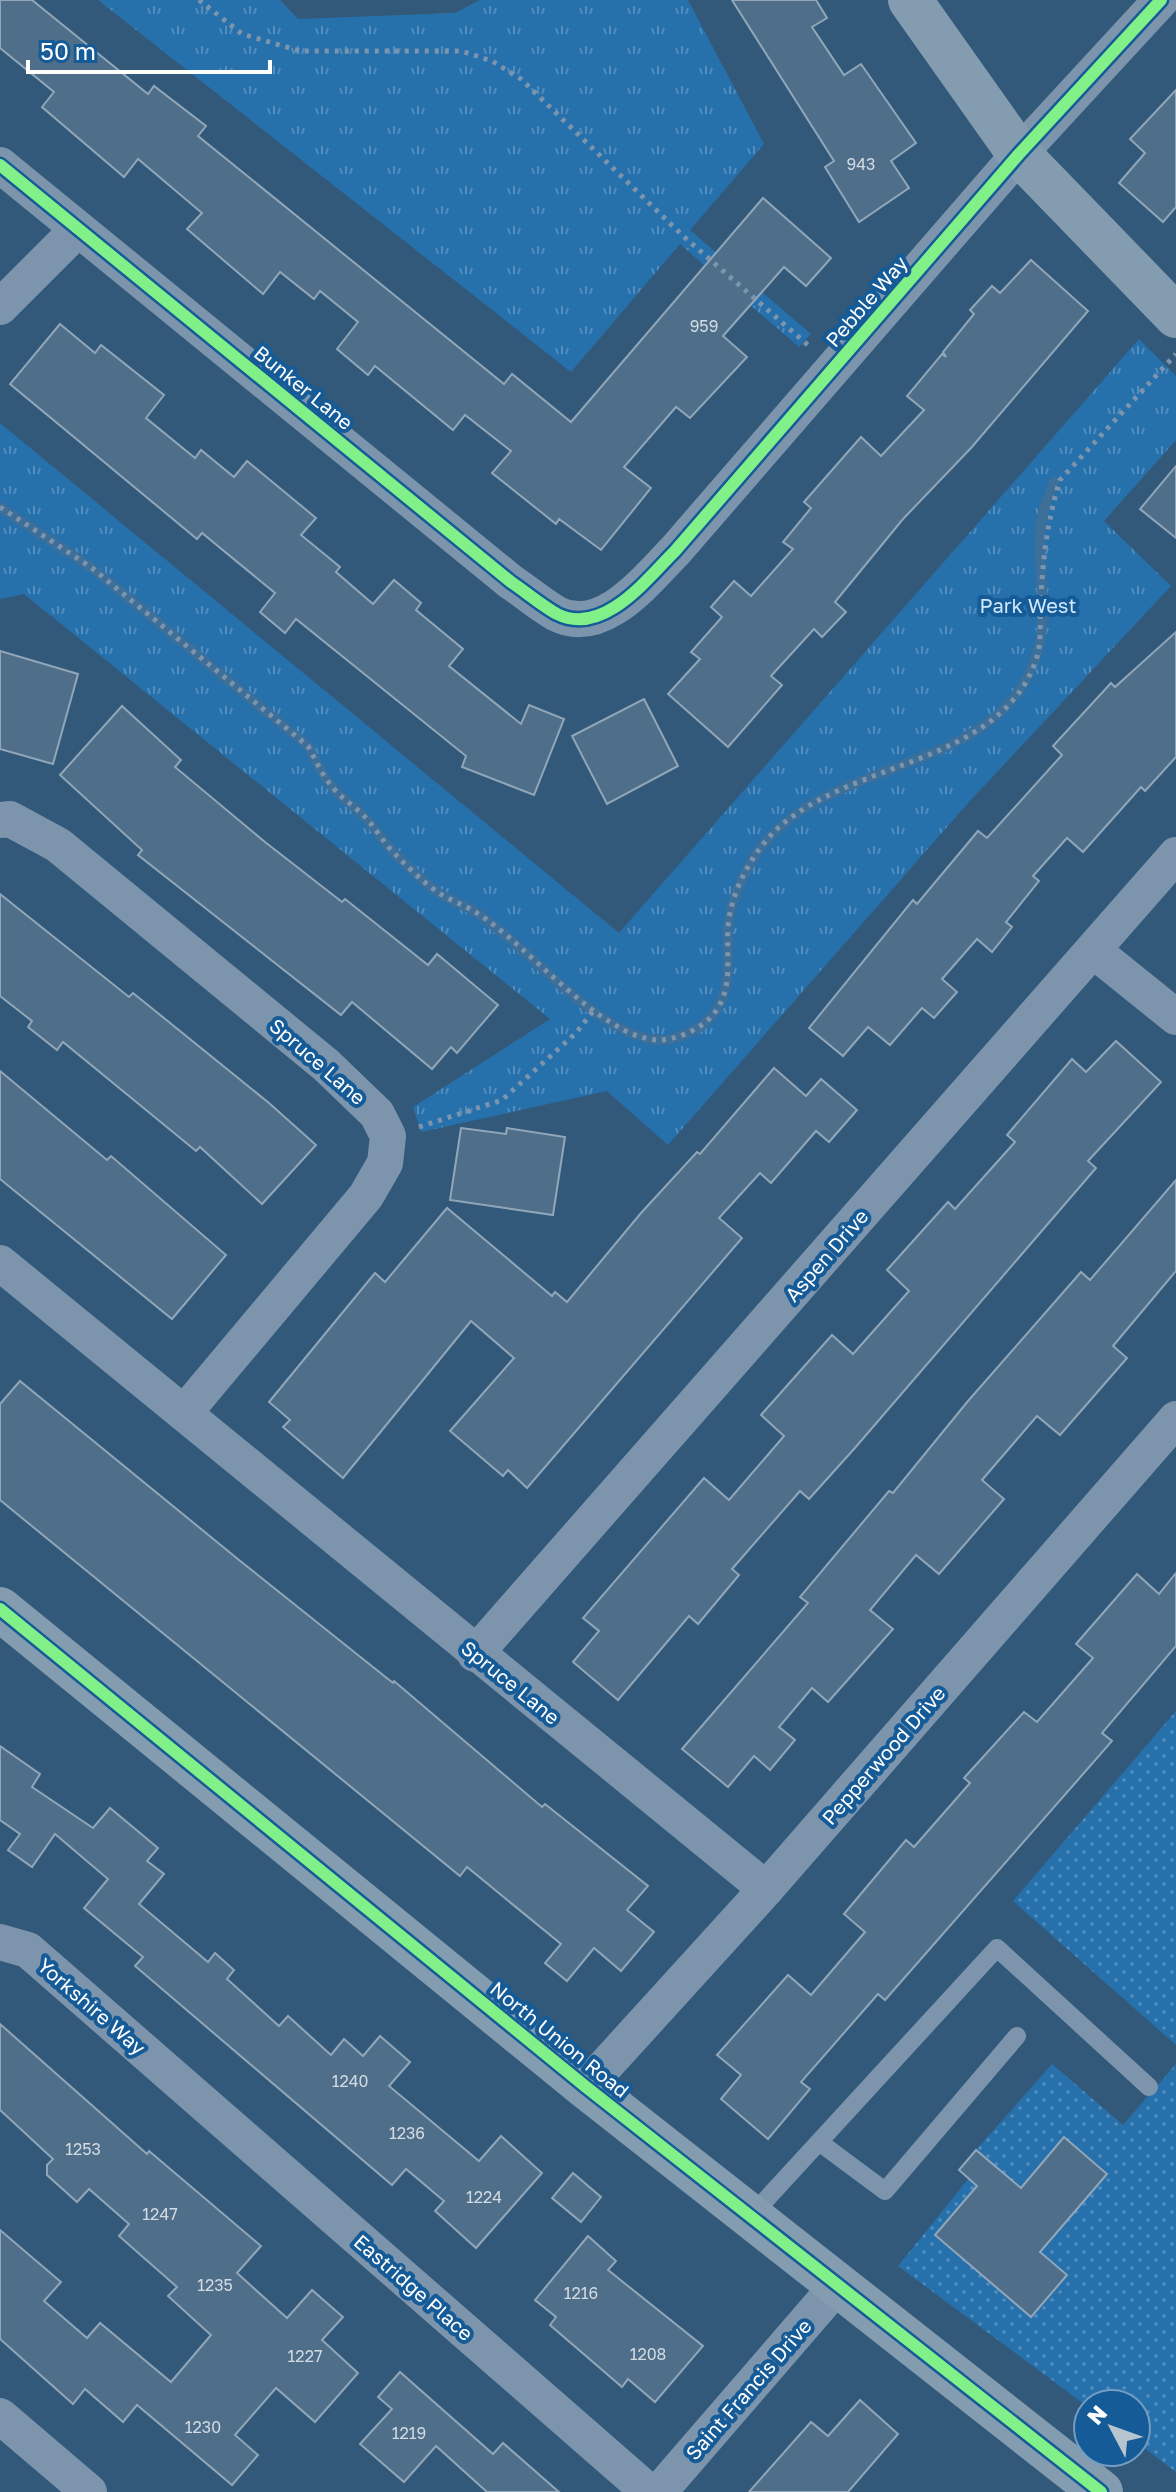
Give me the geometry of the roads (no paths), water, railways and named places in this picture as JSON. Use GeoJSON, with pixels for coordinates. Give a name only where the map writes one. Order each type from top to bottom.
{"type":"FeatureCollection","features":[{"type":"Feature","properties":{"kind":"street"},"geometry":{"type":"LineString","coordinates":[[910,0],[1019,154],[1176,316]]}},
{"type":"Feature","properties":{"kind":"street","name":"Pebble Way"},"geometry":{"type":"LineString","coordinates":[[593,618],[623,603],[675,551],[1019,154],[1161,0]]}},
{"type":"Feature","properties":{"kind":"street","name":"Bunker Lane"},"geometry":{"type":"LineString","coordinates":[[0,165],[511,582],[560,615],[593,618]]}},
{"type":"Feature","properties":{"kind":"street"},"geometry":{"type":"LineString","coordinates":[[0,307],[78,229]]}},
{"type":"Feature","properties":{"kind":"street","name":"Spruce Lane"},"geometry":{"type":"LineString","coordinates":[[0,820],[10,819],[37,831],[95,875],[326,1065],[377,1114],[388,1136],[385,1163],[366,1196],[185,1412]]}},
{"type":"Feature","properties":{"kind":"street","name":"Aspen Drive"},"geometry":{"type":"LineString","coordinates":[[475,1654],[1176,855]]}},
{"type":"Feature","properties":{"kind":"street"},"geometry":{"type":"LineString","coordinates":[[1094,951],[1176,1017]]}},
{"type":"Feature","properties":{"kind":"street","name":"Spruce Lane"},"geometry":{"type":"LineString","coordinates":[[0,1263],[766,1889]]}},
{"type":"Feature","properties":{"kind":"street","name":"Pepperwood Drive"},"geometry":{"type":"LineString","coordinates":[[586,2087],[766,1889],[1176,1419]]}},
{"type":"Feature","properties":{"kind":"street","name":"North Union Road"},"geometry":{"type":"LineString","coordinates":[[0,1609],[586,2087],[1100,2491]]}},
{"type":"Feature","properties":{"kind":"street","name":"Yorkshire Way"},"geometry":{"type":"LineString","coordinates":[[0,1942],[28,1950],[179,2081]]}},
{"type":"Feature","properties":{"kind":"street","name":"Eastridge Place"},"geometry":{"type":"LineString","coordinates":[[179,2081],[649,2492]]}},
{"type":"Feature","properties":{"kind":"street","name":"Saint Francis Drive"},"geometry":{"type":"LineString","coordinates":[[659,2492],[837,2286]]}},
{"type":"Feature","properties":{"kind":"street"},"geometry":{"type":"LineString","coordinates":[[0,2416],[89,2492]]}},
{"type":"Feature","properties":{"kind":"lane"},"geometry":{"type":"LineString","coordinates":[[750,2217],[997,1948],[1149,2087]]}},
{"type":"Feature","properties":{"kind":"lane"},"geometry":{"type":"LineString","coordinates":[[819,2142],[885,2191],[1017,2036]]}},
{"type":"Feature","properties":{"kind":"waterway"},"geometry":{"type":"LineString","coordinates":[[0,507],[92,568],[308,746],[334,789],[366,818],[393,852],[428,885],[497,928],[563,987],[609,1022],[632,1034],[662,1040],[683,1035],[702,1025],[716,1011],[727,978],[728,929],[733,902],[758,851],[776,831],[808,806],[845,787],[963,739],[996,716],[1022,686],[1039,646],[1042,630],[1040,533],[1043,513],[1054,482]]}},
{"type":"Feature","properties":{"kind":"park label","name":"Park West"},"geometry":{"type":"Point","coordinates":[1028,605]}}]}
